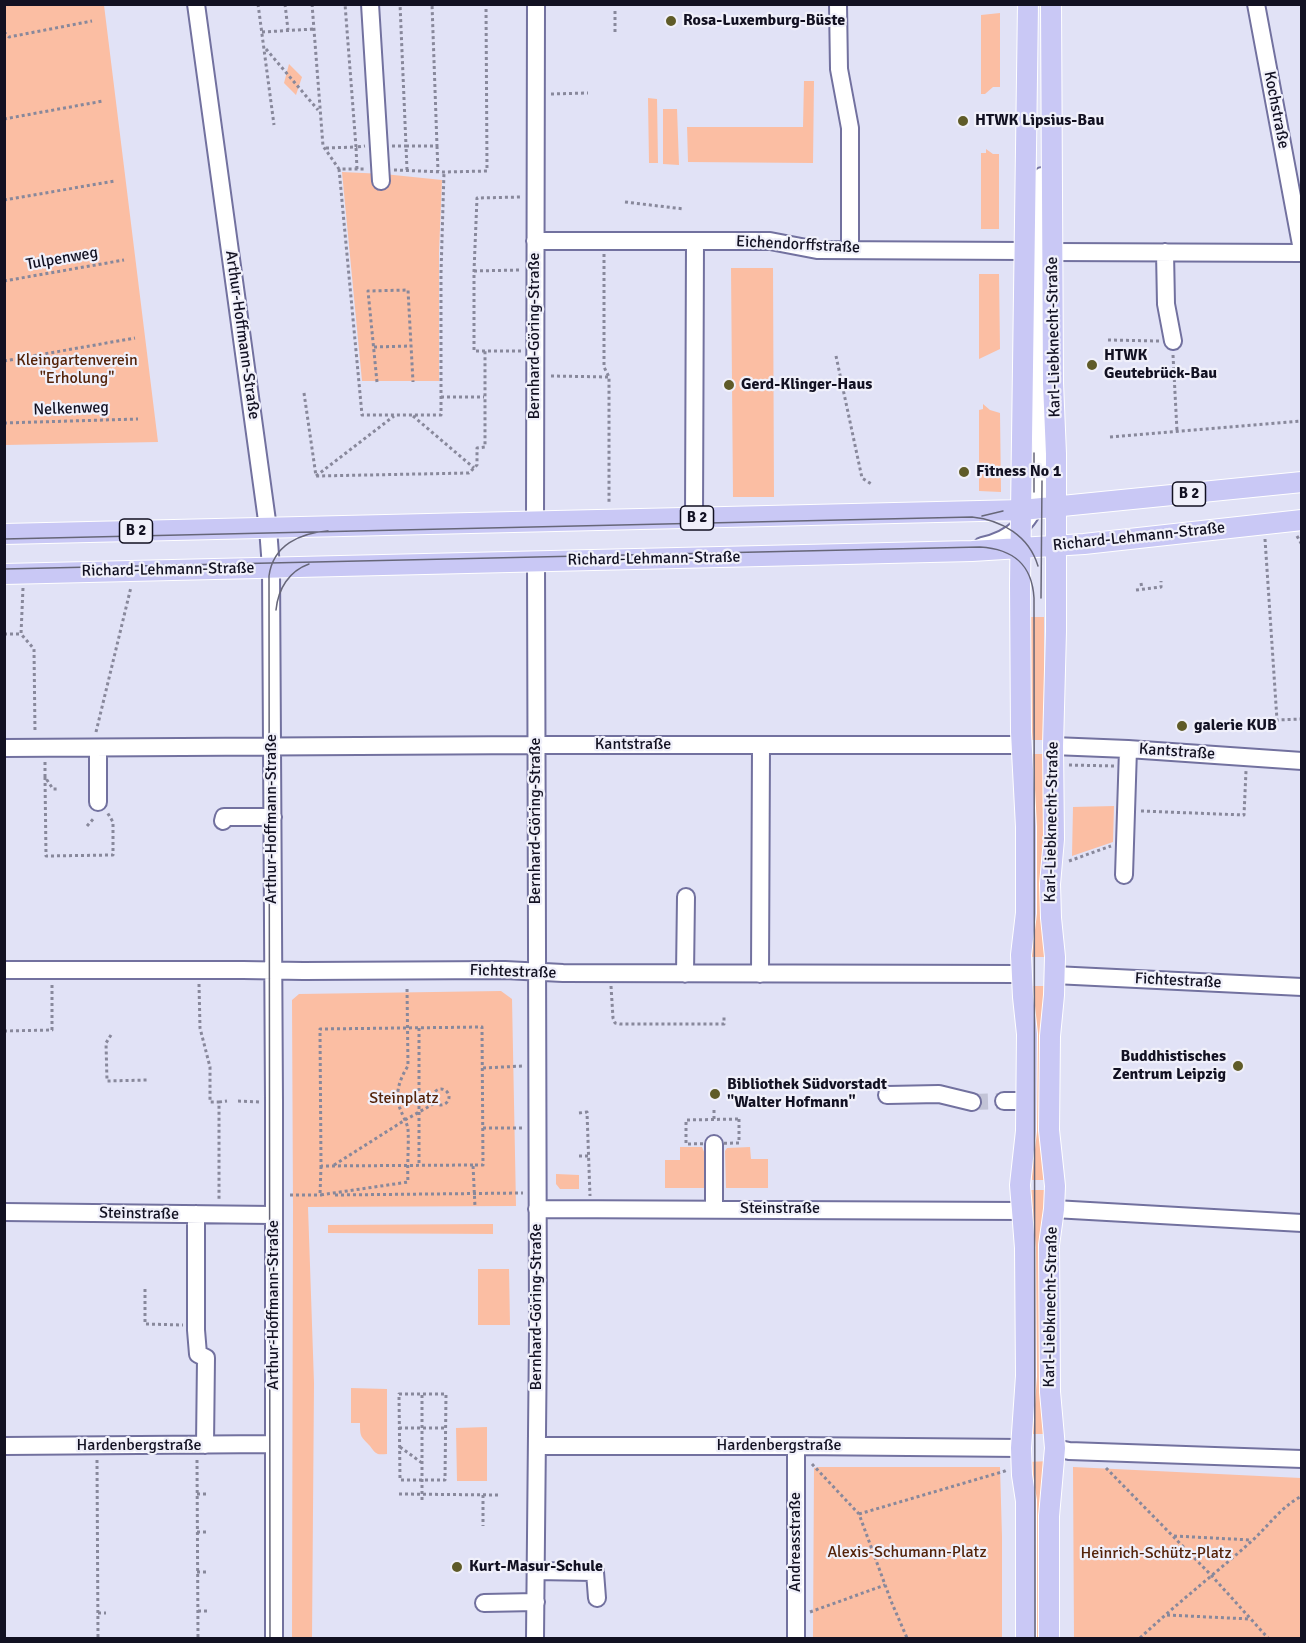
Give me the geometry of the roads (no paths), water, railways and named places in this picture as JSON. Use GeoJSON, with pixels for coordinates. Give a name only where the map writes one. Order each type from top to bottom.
{"type":"FeatureCollection","features":[{"type":"Feature","properties":{"kind":"main road","name":"Karl-Liebknecht-Straße"},"geometry":{"type":"LineString","coordinates":[[1026,1638],[1026,1501],[1021,1448],[1026,1376],[1025,1248],[1020,1185],[1026,1131],[1027,1034],[1021,974],[1026,913],[1027,849],[1021,746],[1020,511],[1026,251],[1028,4]]}},
{"type":"Feature","properties":{"kind":"main road","name":"Karl-Liebknecht-Straße"},"geometry":{"type":"LineString","coordinates":[[1049,1638],[1049,1516],[1055,1464],[1049,1352],[1049,1245],[1054,1209],[1054,1169],[1048,1130],[1055,951],[1051,925],[1050,876],[1054,843],[1053,746],[1056,631],[1051,4]]}},
{"type":"Feature","properties":{"kind":"main road","name":"B 2"},"geometry":{"type":"LineString","coordinates":[[4,534],[1020,511],[1302,482]]}},
{"type":"Feature","properties":{"kind":"main road","name":"Richard-Lehmann-Straße"},"geometry":{"type":"LineString","coordinates":[[14,577],[271,567],[950,552],[1055,546],[1302,520]]}},
{"type":"Feature","properties":{"kind":"street","name":"Arthur-Hoffmann-Straße"},"geometry":{"type":"LineString","coordinates":[[196,4],[268,528],[271,567],[274,1638]]}},
{"type":"Feature","properties":{"kind":"street"},"geometry":{"type":"LineString","coordinates":[[370,4],[381,181]]}},
{"type":"Feature","properties":{"kind":"street","name":"Bernhard-Göring-Straße"},"geometry":{"type":"LineString","coordinates":[[535,522],[536,4]]}},
{"type":"Feature","properties":{"kind":"street"},"geometry":{"type":"LineString","coordinates":[[838,4],[838,69],[850,128],[850,249]]}},
{"type":"Feature","properties":{"kind":"street"},"geometry":{"type":"LineString","coordinates":[[950,552],[993,543],[1007,537],[1020,511],[1031,480],[1034,453],[1036,4]]}},
{"type":"Feature","properties":{"kind":"street"},"geometry":{"type":"LineString","coordinates":[[1020,511],[1039,496],[1041,481],[1043,4]]}},
{"type":"Feature","properties":{"kind":"street","name":"Kochstraße"},"geometry":{"type":"LineString","coordinates":[[1256,4],[1302,251]]}},
{"type":"Feature","properties":{"kind":"street","name":"Eichendorffstraße"},"geometry":{"type":"LineString","coordinates":[[535,241],[770,241],[817,250],[1026,251]]}},
{"type":"Feature","properties":{"kind":"street"},"geometry":{"type":"LineString","coordinates":[[694,518],[695,241]]}},
{"type":"Feature","properties":{"kind":"street"},"geometry":{"type":"LineString","coordinates":[[1053,252],[1302,251]]}},
{"type":"Feature","properties":{"kind":"street"},"geometry":{"type":"LineString","coordinates":[[1165,252],[1166,304],[1173,341]]}},
{"type":"Feature","properties":{"kind":"street","name":"Bernhard-Göring-Straße"},"geometry":{"type":"LineString","coordinates":[[535,1638],[537,1446],[536,562]]}},
{"type":"Feature","properties":{"kind":"street","name":"Kantstraße"},"geometry":{"type":"LineString","coordinates":[[4,748],[536,745],[1021,746]]}},
{"type":"Feature","properties":{"kind":"street"},"geometry":{"type":"LineString","coordinates":[[760,974],[761,746]]}},
{"type":"Feature","properties":{"kind":"street","name":"Kantstraße"},"geometry":{"type":"LineString","coordinates":[[1053,746],[1302,761]]}},
{"type":"Feature","properties":{"kind":"street"},"geometry":{"type":"LineString","coordinates":[[95,748],[100,805]]}},
{"type":"Feature","properties":{"kind":"street"},"geometry":{"type":"LineString","coordinates":[[1124,875],[1128,749]]}},
{"type":"Feature","properties":{"kind":"street"},"geometry":{"type":"LineString","coordinates":[[223,821],[224,817],[273,817]]}},
{"type":"Feature","properties":{"kind":"street"},"geometry":{"type":"LineString","coordinates":[[685,974],[686,897]]}},
{"type":"Feature","properties":{"kind":"street","name":"Fichtestraße"},"geometry":{"type":"LineString","coordinates":[[4,970],[505,970],[685,974],[1021,974]]}},
{"type":"Feature","properties":{"kind":"street","name":"Fichtestraße"},"geometry":{"type":"LineString","coordinates":[[1054,975],[1302,987]]}},
{"type":"Feature","properties":{"kind":"street"},"geometry":{"type":"LineString","coordinates":[[887,1095],[939,1094],[972,1102]]}},
{"type":"Feature","properties":{"kind":"street"},"geometry":{"type":"LineString","coordinates":[[1004,1101],[1026,1101]]}},
{"type":"Feature","properties":{"kind":"street"},"geometry":{"type":"LineString","coordinates":[[714,1144],[714,1209]]}},
{"type":"Feature","properties":{"kind":"street","name":"Steinstraße"},"geometry":{"type":"LineString","coordinates":[[537,1201],[590,1210],[1023,1211]]}},
{"type":"Feature","properties":{"kind":"street"},"geometry":{"type":"LineString","coordinates":[[1054,1209],[1302,1222]]}},
{"type":"Feature","properties":{"kind":"street","name":"Steinstraße"},"geometry":{"type":"LineString","coordinates":[[4,1212],[273,1215]]}},
{"type":"Feature","properties":{"kind":"street"},"geometry":{"type":"LineString","coordinates":[[196,1214],[198,1354],[206,1358],[201,1445]]}},
{"type":"Feature","properties":{"kind":"street","name":"Hardenbergstraße"},"geometry":{"type":"LineString","coordinates":[[4,1446],[274,1444]]}},
{"type":"Feature","properties":{"kind":"street","name":"Hardenbergstraße"},"geometry":{"type":"LineString","coordinates":[[537,1446],[1021,1448]]}},
{"type":"Feature","properties":{"kind":"street","name":"Andreasstraße"},"geometry":{"type":"LineString","coordinates":[[796,1446],[796,1638]]}},
{"type":"Feature","properties":{"kind":"street"},"geometry":{"type":"LineString","coordinates":[[1055,1448],[1069,1451],[1302,1460]]}},
{"type":"Feature","properties":{"kind":"street"},"geometry":{"type":"LineString","coordinates":[[536,1571],[596,1572],[597,1598]]}},
{"type":"Feature","properties":{"kind":"street"},"geometry":{"type":"LineString","coordinates":[[484,1603],[536,1602]]}},
{"type":"Feature","properties":{"kind":"tunnel"},"geometry":{"type":"LineString","coordinates":[[972,1102],[1004,1101]]}},
{"type":"Feature","properties":{"kind":"tram line"},"geometry":{"type":"LineString","coordinates":[[1034,453],[1034,492]]}},
{"type":"Feature","properties":{"kind":"tram line"},"geometry":{"type":"LineString","coordinates":[[1041,598],[1042,481]]}},
{"type":"Feature","properties":{"kind":"tram line"},"geometry":{"type":"LineString","coordinates":[[982,516],[1003,511]]}},
{"type":"Feature","properties":{"kind":"tram line"},"geometry":{"type":"LineString","coordinates":[[4,539],[972,517],[994,522],[1013,531],[1028,546],[1038,566]]}},
{"type":"Feature","properties":{"kind":"tram line"},"geometry":{"type":"LineString","coordinates":[[270,1638],[269,576],[276,556],[282,549],[298,538],[328,531]]}},
{"type":"Feature","properties":{"kind":"tram line"},"geometry":{"type":"LineString","coordinates":[[4,569],[980,547],[1002,551],[1019,560],[1029,576],[1034,598],[1035,1638]]}},
{"type":"Feature","properties":{"kind":"tram line"},"geometry":{"type":"LineString","coordinates":[[276,610],[279,595],[290,576],[309,564]]}},
{"type":"Feature","properties":{"kind":"place","name":"Rosa-Luxemburg-Büste"},"geometry":{"type":"Point","coordinates":[671,21]}},
{"type":"Feature","properties":{"kind":"place","name":"HTWK Lipsius-Bau"},"geometry":{"type":"Point","coordinates":[963,121]}},
{"type":"Feature","properties":{"kind":"place","name":"HTWK Geutebrück-Bau"},"geometry":{"type":"Point","coordinates":[1092,365]}},
{"type":"Feature","properties":{"kind":"place","name":"Gerd-Klinger-Haus"},"geometry":{"type":"Point","coordinates":[729,385]}},
{"type":"Feature","properties":{"kind":"place","name":"Fitness No 1"},"geometry":{"type":"Point","coordinates":[964,472]}},
{"type":"Feature","properties":{"kind":"place","name":"galerie KUB"},"geometry":{"type":"Point","coordinates":[1182,726]}},
{"type":"Feature","properties":{"kind":"place","name":"Buddhistisches Zentrum Leipzig"},"geometry":{"type":"Point","coordinates":[1238,1066]}},
{"type":"Feature","properties":{"kind":"place","name":"Bibliothek Südvorstadt \"Walter Hofmann\""},"geometry":{"type":"Point","coordinates":[715,1094]}},
{"type":"Feature","properties":{"kind":"place","name":"Kurt-Masur-Schule"},"geometry":{"type":"Point","coordinates":[457,1567]}},
{"type":"Feature","properties":{"kind":"park label","name":"Kleingartenverein \"Erholung\""},"geometry":{"type":"Point","coordinates":[77,370]}},
{"type":"Feature","properties":{"kind":"park label","name":"Steinplatz"},"geometry":{"type":"Point","coordinates":[404,1099]}},
{"type":"Feature","properties":{"kind":"park label","name":"Alexis-Schumann-Platz"},"geometry":{"type":"Point","coordinates":[907,1553]}},
{"type":"Feature","properties":{"kind":"park label","name":"Heinrich-Schütz-Platz"},"geometry":{"type":"Point","coordinates":[1156,1554]}}]}
